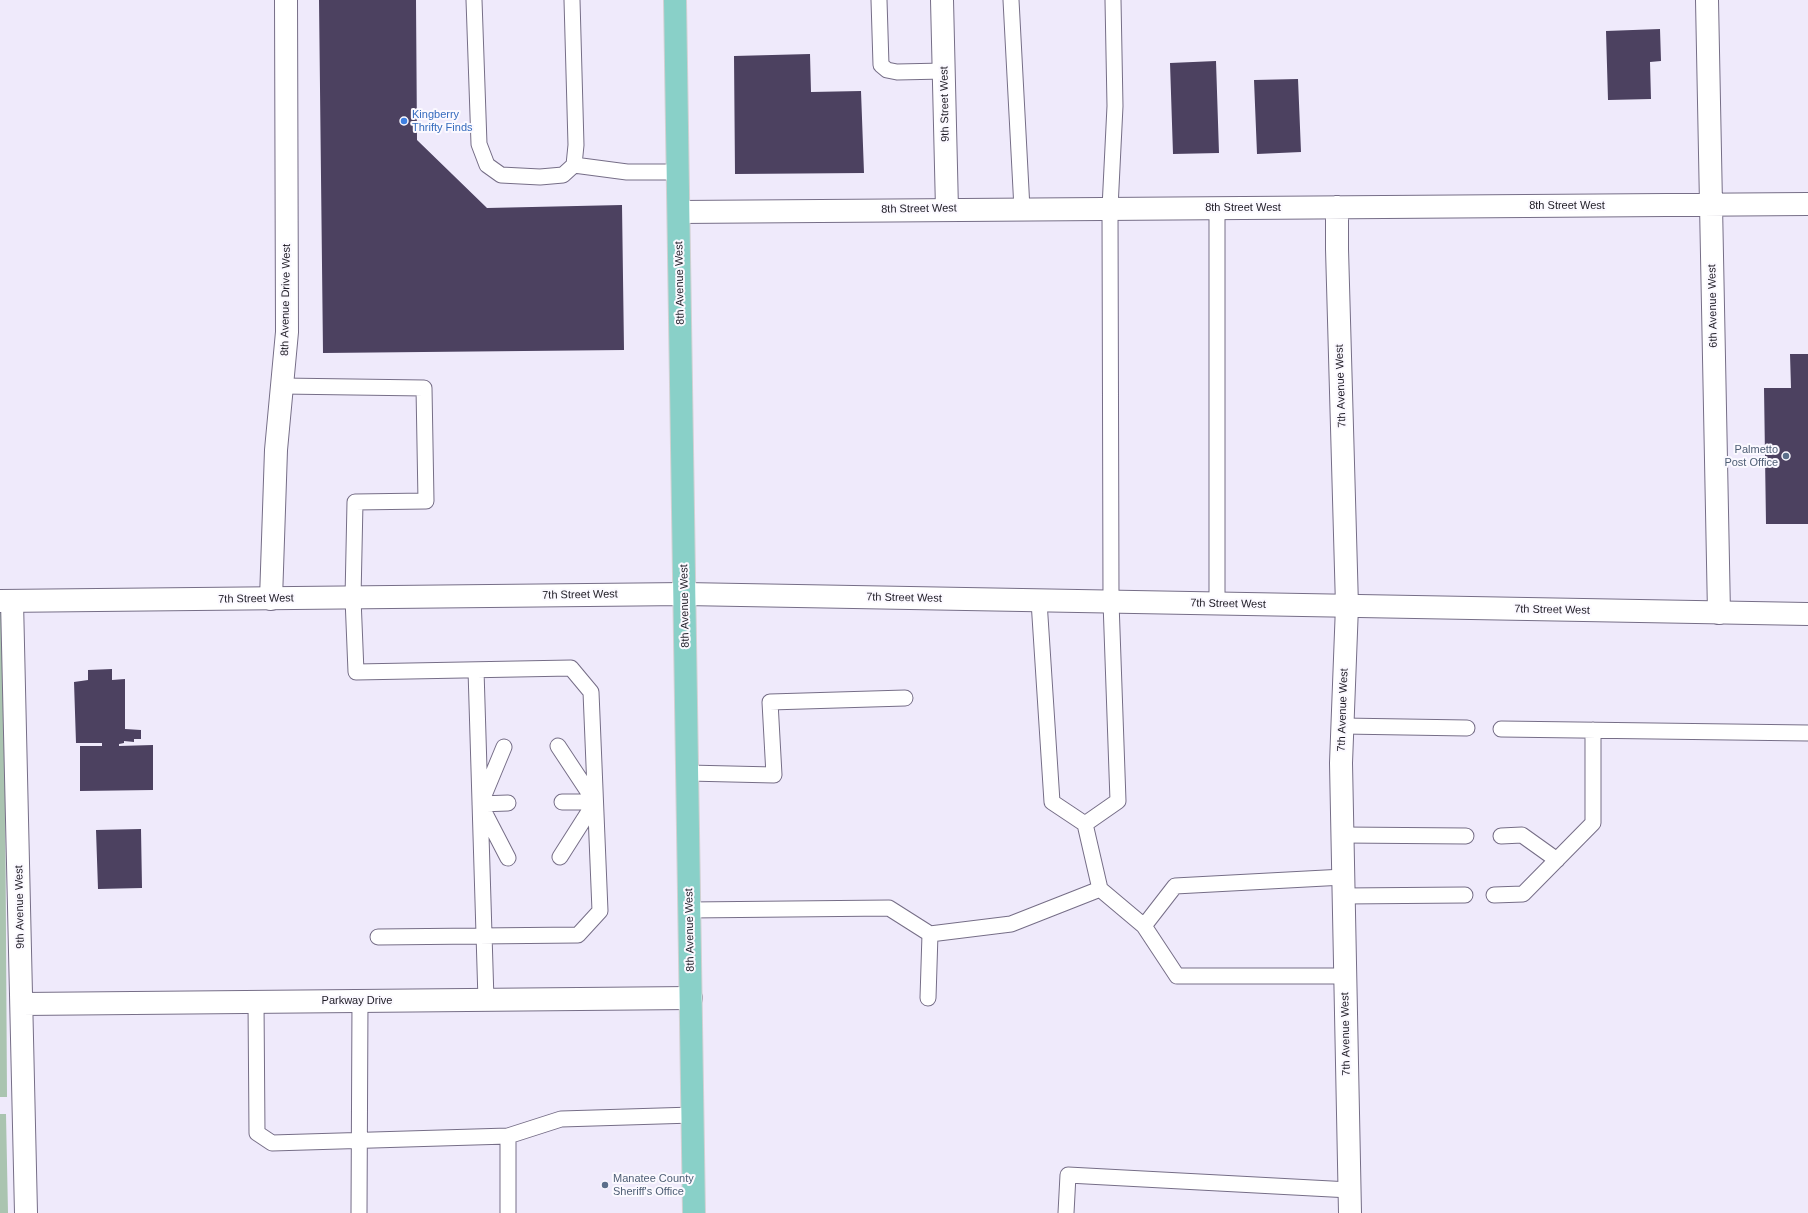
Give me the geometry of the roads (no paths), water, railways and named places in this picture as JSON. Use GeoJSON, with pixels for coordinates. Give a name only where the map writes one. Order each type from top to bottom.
{"type":"FeatureCollection","features":[{"type":"Feature","properties":{"kind":"main road","name":"8th Avenue West"},"geometry":{"type":"LineString","coordinates":[[674,0],[679,212],[694,1213]]}},
{"type":"Feature","properties":{"kind":"street","name":"8th Avenue Drive West"},"geometry":{"type":"LineString","coordinates":[[271,599],[276,450],[288,332],[286,0]]}},
{"type":"Feature","properties":{"kind":"street","name":"9th Street West"},"geometry":{"type":"LineString","coordinates":[[942,0],[947,209]]}},
{"type":"Feature","properties":{"kind":"street","name":"6th Avenue West"},"geometry":{"type":"LineString","coordinates":[[1707,0],[1719,613]]}},
{"type":"Feature","properties":{"kind":"street","name":"8th Street West"},"geometry":{"type":"LineString","coordinates":[[679,212],[1808,204]]}},
{"type":"Feature","properties":{"kind":"street","name":"7th Avenue West"},"geometry":{"type":"LineString","coordinates":[[1338,207],[1337,249],[1347,606],[1341,763],[1350,1213]]}},
{"type":"Feature","properties":{"kind":"street","name":"7th Street West"},"geometry":{"type":"LineString","coordinates":[[6,601],[685,594],[1808,614]]}},
{"type":"Feature","properties":{"kind":"street","name":"9th Avenue West"},"geometry":{"type":"LineString","coordinates":[[6,601],[22,1004],[26,1213]]}},
{"type":"Feature","properties":{"kind":"street","name":"Parkway Drive"},"geometry":{"type":"LineString","coordinates":[[22,1004],[691,998]]}},
{"type":"Feature","properties":{"kind":"lane"},"geometry":{"type":"LineString","coordinates":[[474,0],[479,144],[487,165],[501,175],[540,177],[563,175],[574,166],[576,145],[572,0]]}},
{"type":"Feature","properties":{"kind":"lane"},"geometry":{"type":"LineString","coordinates":[[879,0],[881,65],[887,70],[897,72],[944,70]]}},
{"type":"Feature","properties":{"kind":"lane"},"geometry":{"type":"LineString","coordinates":[[1011,0],[1022,209]]}},
{"type":"Feature","properties":{"kind":"lane"},"geometry":{"type":"LineString","coordinates":[[1085,824],[1118,800],[1111,602],[1110,208],[1115,106],[1113,0]]}},
{"type":"Feature","properties":{"kind":"lane"},"geometry":{"type":"LineString","coordinates":[[574,166],[627,172],[678,172]]}},
{"type":"Feature","properties":{"kind":"lane"},"geometry":{"type":"LineString","coordinates":[[1217,208],[1217,604]]}},
{"type":"Feature","properties":{"kind":"lane"},"geometry":{"type":"LineString","coordinates":[[282,386],[424,388],[426,501],[355,502],[353,598],[356,672],[571,668],[591,692],[600,911],[578,935],[378,937]]}},
{"type":"Feature","properties":{"kind":"lane"},"geometry":{"type":"LineString","coordinates":[[1039,601],[1052,802],[1085,824],[1100,889],[1144,926],[1177,976],[1345,976]]}},
{"type":"Feature","properties":{"kind":"lane"},"geometry":{"type":"LineString","coordinates":[[476,670],[486,1000]]}},
{"type":"Feature","properties":{"kind":"lane"},"geometry":{"type":"LineString","coordinates":[[688,773],[774,775],[770,702],[906,698]]}},
{"type":"Feature","properties":{"kind":"lane"},"geometry":{"type":"LineString","coordinates":[[1342,726],[1468,728]]}},
{"type":"Feature","properties":{"kind":"lane"},"geometry":{"type":"LineString","coordinates":[[1501,729],[1808,733]]}},
{"type":"Feature","properties":{"kind":"lane"},"geometry":{"type":"LineString","coordinates":[[1494,895],[1524,894],[1593,823],[1593,730]]}},
{"type":"Feature","properties":{"kind":"lane"},"geometry":{"type":"LineString","coordinates":[[558,746],[595,802]]}},
{"type":"Feature","properties":{"kind":"lane"},"geometry":{"type":"LineString","coordinates":[[480,804],[504,747]]}},
{"type":"Feature","properties":{"kind":"lane"},"geometry":{"type":"LineString","coordinates":[[562,802],[595,802]]}},
{"type":"Feature","properties":{"kind":"lane"},"geometry":{"type":"LineString","coordinates":[[560,857],[595,802]]}},
{"type":"Feature","properties":{"kind":"lane"},"geometry":{"type":"LineString","coordinates":[[480,804],[508,803]]}},
{"type":"Feature","properties":{"kind":"lane"},"geometry":{"type":"LineString","coordinates":[[480,804],[508,858]]}},
{"type":"Feature","properties":{"kind":"lane"},"geometry":{"type":"LineString","coordinates":[[1343,835],[1466,836]]}},
{"type":"Feature","properties":{"kind":"lane"},"geometry":{"type":"LineString","coordinates":[[1501,836],[1522,835],[1557,860]]}},
{"type":"Feature","properties":{"kind":"lane"},"geometry":{"type":"LineString","coordinates":[[1144,926],[1175,886],[1344,887],[1465,895]]}},
{"type":"Feature","properties":{"kind":"lane"},"geometry":{"type":"LineString","coordinates":[[690,910],[889,908],[930,934],[1011,924],[1100,889]]}},
{"type":"Feature","properties":{"kind":"lane"},"geometry":{"type":"LineString","coordinates":[[928,998],[930,934]]}},
{"type":"Feature","properties":{"kind":"lane"},"geometry":{"type":"LineString","coordinates":[[359,1213],[360,1001]]}},
{"type":"Feature","properties":{"kind":"lane"},"geometry":{"type":"LineString","coordinates":[[256,1002],[257,1133],[272,1143],[360,1139],[508,1136],[561,1119],[693,1115]]}},
{"type":"Feature","properties":{"kind":"lane"},"geometry":{"type":"LineString","coordinates":[[508,1136],[508,1213]]}},
{"type":"Feature","properties":{"kind":"lane"},"geometry":{"type":"LineString","coordinates":[[1066,1213],[1068,1175],[1350,1190]]}},
{"type":"Feature","properties":{"kind":"place","name":"Kingberry Thrifty Finds"},"geometry":{"type":"Point","coordinates":[404,121]}},
{"type":"Feature","properties":{"kind":"place","name":"Palmetto Post Office"},"geometry":{"type":"Point","coordinates":[1786,456]}},
{"type":"Feature","properties":{"kind":"place","name":"Manatee County Sheriff's Office"},"geometry":{"type":"Point","coordinates":[605,1185]}}]}
